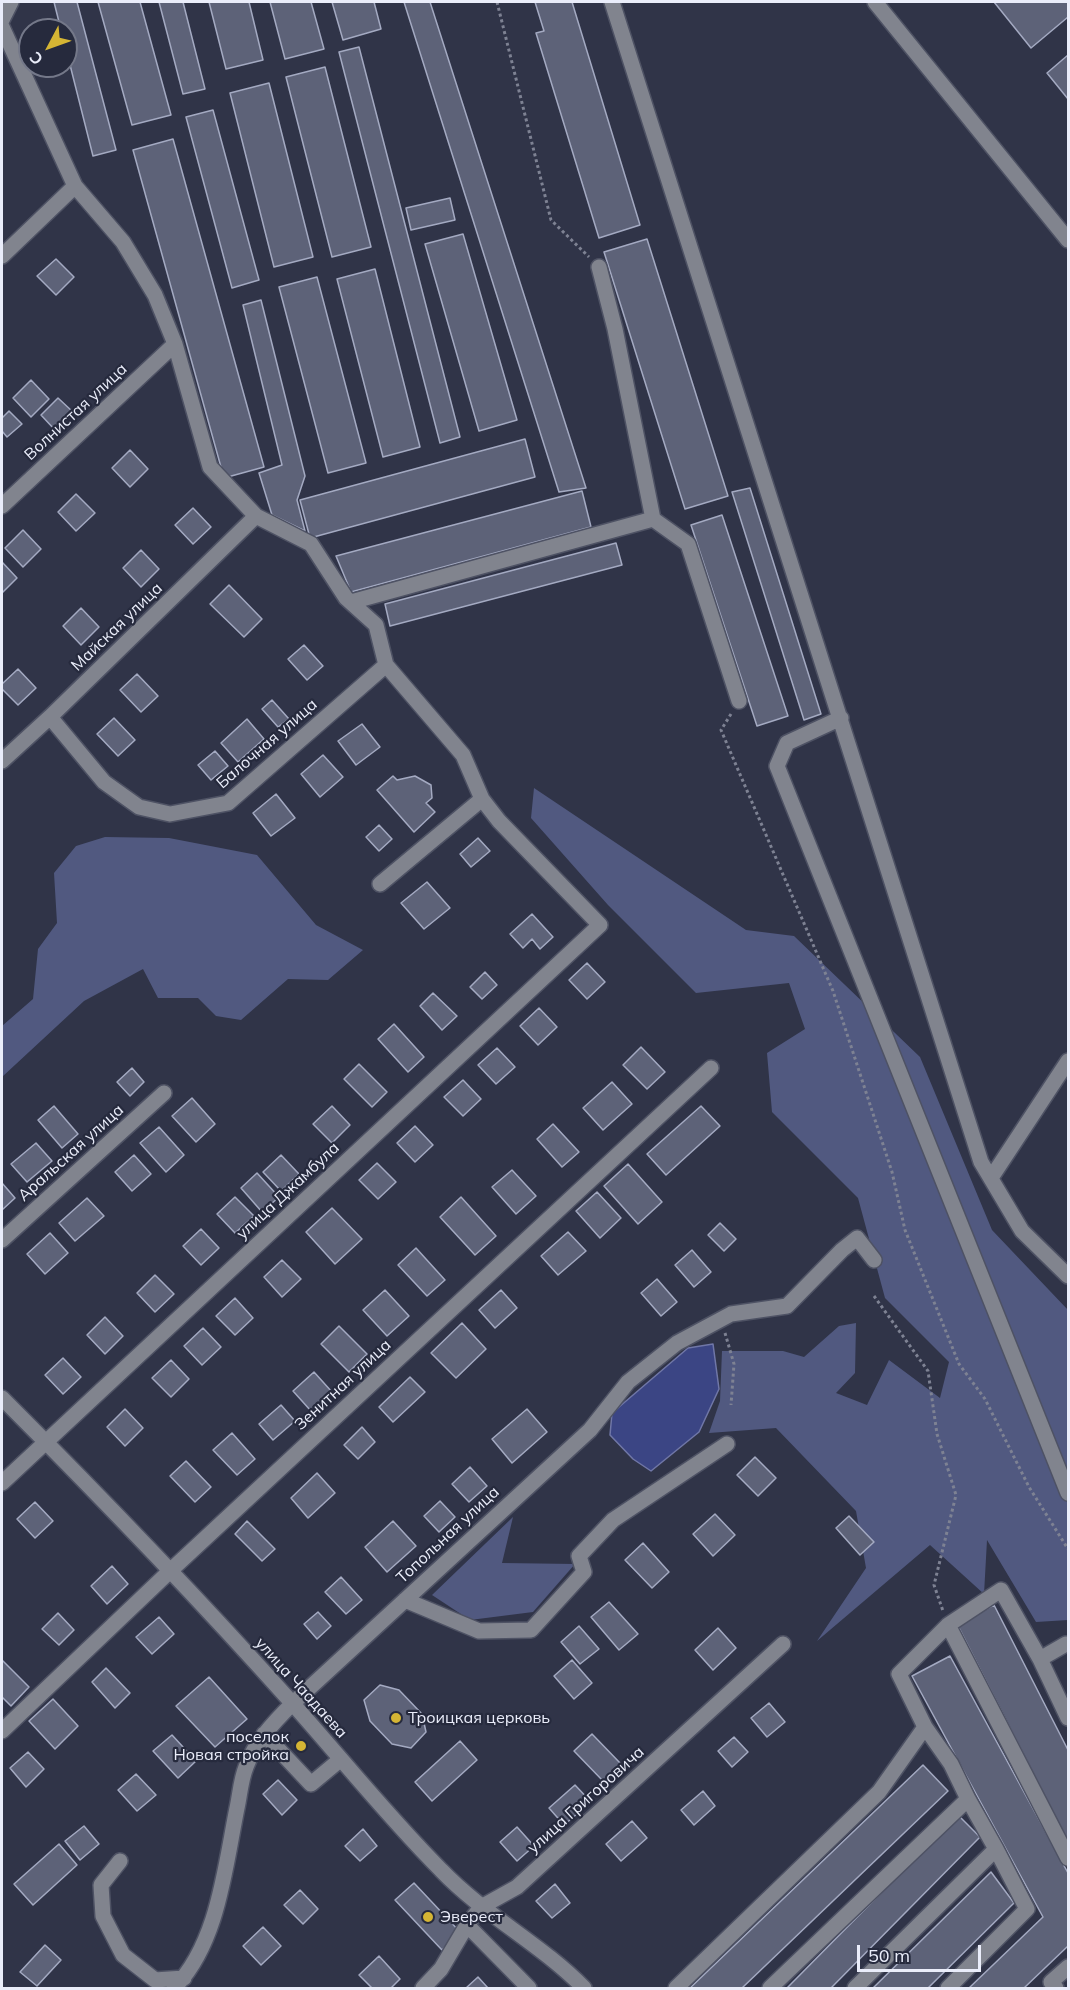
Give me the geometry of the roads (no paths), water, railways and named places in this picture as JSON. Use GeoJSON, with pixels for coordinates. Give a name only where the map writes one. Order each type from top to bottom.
{"type":"FeatureCollection","features":[{"type":"Feature","properties":{"kind":"street"},"geometry":{"type":"LineString","coordinates":[[2,20],[11,2]]}},
{"type":"Feature","properties":{"kind":"street"},"geometry":{"type":"LineString","coordinates":[[612,2],[981,1162],[1022,1231],[1068,1276]]}},
{"type":"Feature","properties":{"kind":"street"},"geometry":{"type":"LineString","coordinates":[[875,2],[1068,240]]}},
{"type":"Feature","properties":{"kind":"street"},"geometry":{"type":"LineString","coordinates":[[2,27],[75,186],[123,242],[155,295],[175,344],[210,467],[256,516],[311,544],[346,598],[376,625],[386,664],[463,755],[482,799],[380,884]]}},
{"type":"Feature","properties":{"kind":"street"},"geometry":{"type":"LineString","coordinates":[[2,256],[75,186]]}},
{"type":"Feature","properties":{"kind":"street"},"geometry":{"type":"LineString","coordinates":[[598,267],[615,329],[653,519],[688,544],[739,701]]}},
{"type":"Feature","properties":{"kind":"street","name":"Волнистая улица"},"geometry":{"type":"LineString","coordinates":[[2,507],[175,344]]}},
{"type":"Feature","properties":{"kind":"street","name":"Майская улица"},"geometry":{"type":"LineString","coordinates":[[2,761],[256,516]]}},
{"type":"Feature","properties":{"kind":"street"},"geometry":{"type":"LineString","coordinates":[[351,602],[653,519]]}},
{"type":"Feature","properties":{"kind":"street","name":"Балочная улица"},"geometry":{"type":"LineString","coordinates":[[50,717],[104,782],[139,807],[170,814],[228,803],[386,664]]}},
{"type":"Feature","properties":{"kind":"street"},"geometry":{"type":"LineString","coordinates":[[841,718],[787,743],[777,766],[1068,1493]]}},
{"type":"Feature","properties":{"kind":"street","name":"улица Джамбула"},"geometry":{"type":"LineString","coordinates":[[2,1483],[600,925],[500,821],[482,799]]}},
{"type":"Feature","properties":{"kind":"street"},"geometry":{"type":"LineString","coordinates":[[991,1178],[1068,1061]]}},
{"type":"Feature","properties":{"kind":"street","name":"Зенитная улица"},"geometry":{"type":"LineString","coordinates":[[2,1731],[170,1571],[711,1068]]}},
{"type":"Feature","properties":{"kind":"street","name":"Аральская улица"},"geometry":{"type":"LineString","coordinates":[[2,1240],[164,1093]]}},
{"type":"Feature","properties":{"kind":"street","name":"Топольная улица"},"geometry":{"type":"LineString","coordinates":[[179,1983],[206,1939],[222,1882],[246,1766],[264,1734],[292,1704],[590,1430],[628,1382],[677,1343],[731,1314],[787,1306],[856,1238],[874,1260]]}},
{"type":"Feature","properties":{"kind":"street","name":"улица Чаадаева"},"geometry":{"type":"LineString","coordinates":[[2,1398],[170,1571],[441,1871],[584,1989]]}},
{"type":"Feature","properties":{"kind":"street"},"geometry":{"type":"LineString","coordinates":[[405,1600],[480,1631],[531,1630],[584,1572],[579,1556],[613,1520],[727,1444]]}},
{"type":"Feature","properties":{"kind":"street"},"geometry":{"type":"LineString","coordinates":[[948,1989],[1027,1909],[951,1764],[926,1727],[899,1674],[948,1625],[1001,1590],[1040,1659],[1068,1718]]}},
{"type":"Feature","properties":{"kind":"street"},"geometry":{"type":"LineString","coordinates":[[948,1625],[1068,1858]]}},
{"type":"Feature","properties":{"kind":"street","name":"улица Григоровича"},"geometry":{"type":"LineString","coordinates":[[423,1989],[441,1969],[481,1906],[517,1887],[783,1644]]}},
{"type":"Feature","properties":{"kind":"street"},"geometry":{"type":"LineString","coordinates":[[1040,1659],[1066,1644]]}},
{"type":"Feature","properties":{"kind":"street"},"geometry":{"type":"LineString","coordinates":[[676,1989],[879,1792],[926,1727]]}},
{"type":"Feature","properties":{"kind":"street"},"geometry":{"type":"LineString","coordinates":[[264,1734],[311,1784],[341,1759]]}},
{"type":"Feature","properties":{"kind":"street"},"geometry":{"type":"LineString","coordinates":[[770,1989],[968,1799]]}},
{"type":"Feature","properties":{"kind":"street"},"geometry":{"type":"LineString","coordinates":[[855,1989],[996,1849]]}},
{"type":"Feature","properties":{"kind":"street"},"geometry":{"type":"LineString","coordinates":[[120,1861],[101,1885],[103,1916],[123,1955],[155,1980],[179,1983]]}},
{"type":"Feature","properties":{"kind":"street"},"geometry":{"type":"LineString","coordinates":[[467,1925],[530,1989]]}},
{"type":"Feature","properties":{"kind":"street"},"geometry":{"type":"LineString","coordinates":[[1051,1986],[1068,1967]]}},
{"type":"Feature","properties":{"kind":"place","name":"Троицкая церковь"},"geometry":{"type":"Point","coordinates":[396,1718]}},
{"type":"Feature","properties":{"kind":"place","name":"поселок Новая стройка"},"geometry":{"type":"Point","coordinates":[301,1746]}},
{"type":"Feature","properties":{"kind":"place","name":"Эверест"},"geometry":{"type":"Point","coordinates":[428,1917]}}]}
